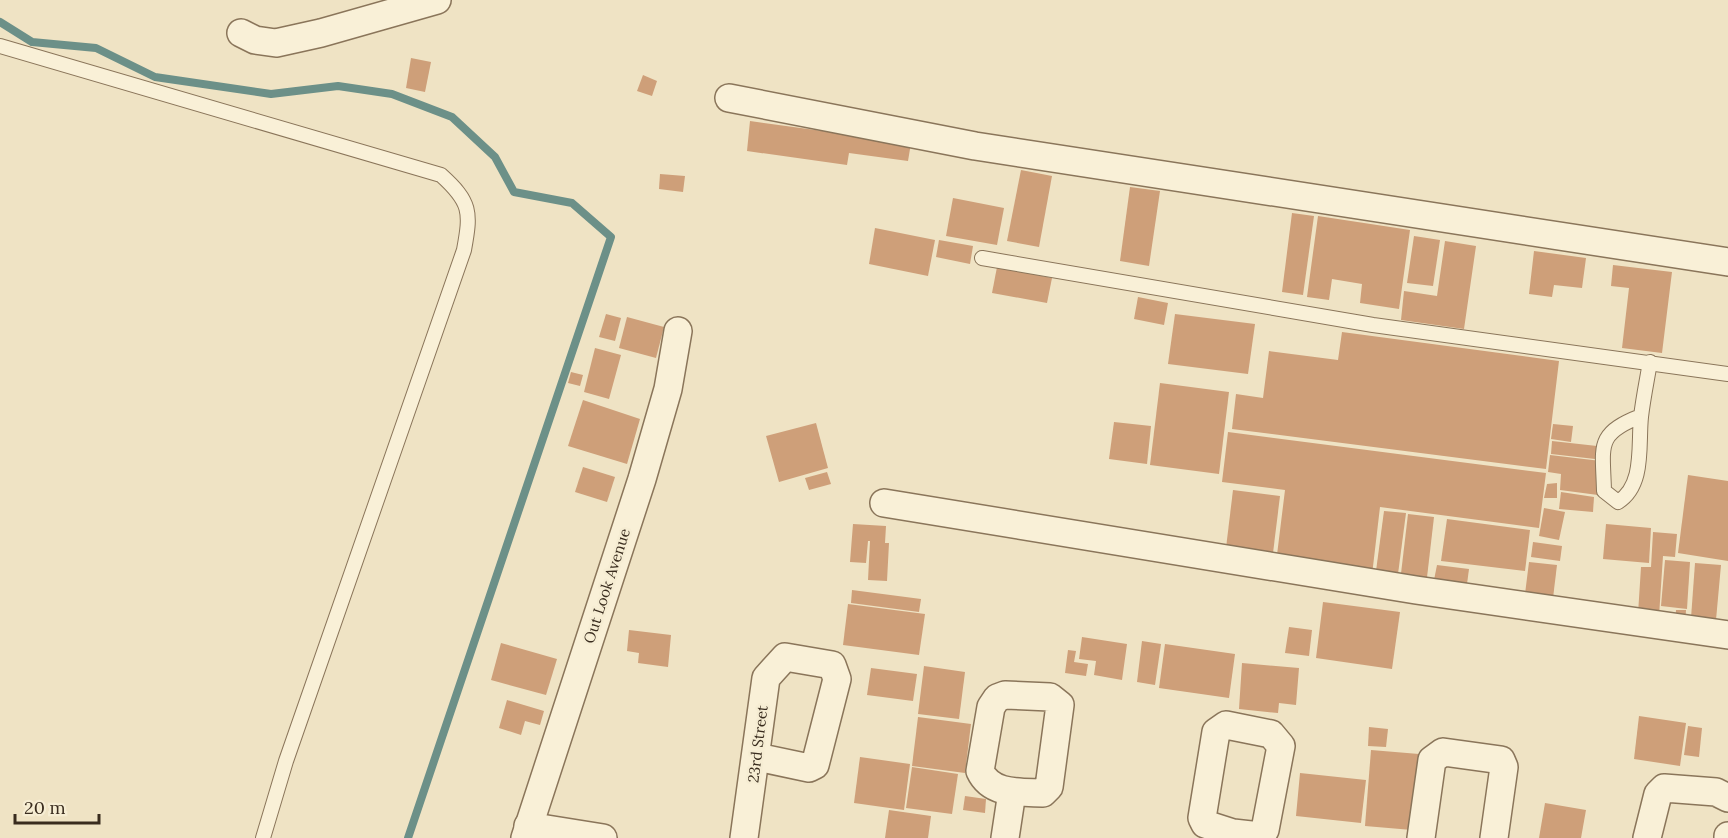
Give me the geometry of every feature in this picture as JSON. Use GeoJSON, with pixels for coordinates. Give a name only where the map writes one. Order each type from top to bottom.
{"type":"FeatureCollection","features":[{"type":"Feature","properties":{"kind":"street"},"geometry":{"type":"LineString","coordinates":[[241,33],[255,40],[276,43],[332,30],[437,0]]}},
{"type":"Feature","properties":{"kind":"street"},"geometry":{"type":"LineString","coordinates":[[729,98],[975,146],[1728,262]]}},
{"type":"Feature","properties":{"kind":"street","name":"Out Look Avenue"},"geometry":{"type":"LineString","coordinates":[[527,832],[642,479],[668,389],[678,331]]}},
{"type":"Feature","properties":{"kind":"street"},"geometry":{"type":"LineString","coordinates":[[884,503],[1382,585],[1728,635]]}},
{"type":"Feature","properties":{"kind":"street","name":"23rd Street"},"geometry":{"type":"LineString","coordinates":[[744,838],[757,757],[766,678],[785,657],[832,665],[837,679],[819,758],[809,768],[757,757]]}},
{"type":"Feature","properties":{"kind":"street"},"geometry":{"type":"LineString","coordinates":[[1421,838],[1432,760],[1443,753],[1501,760],[1504,767],[1494,838]]}},
{"type":"Feature","properties":{"kind":"street"},"geometry":{"type":"LineString","coordinates":[[1647,838],[1658,794],[1664,788],[1722,795]]}},
{"type":"Feature","properties":{"kind":"street"},"geometry":{"type":"LineString","coordinates":[[1005,838],[1012,792]]}},
{"type":"Feature","properties":{"kind":"street"},"geometry":{"type":"LineString","coordinates":[[527,832],[603,838]]}},
{"type":"Feature","properties":{"kind":"lane"},"geometry":{"type":"LineString","coordinates":[[0,46],[441,175],[459,192],[470,217],[464,250],[286,761],[263,838]]}},
{"type":"Feature","properties":{"kind":"lane"},"geometry":{"type":"LineString","coordinates":[[982,258],[1373,325],[1728,374]]}},
{"type":"Feature","properties":{"kind":"lane"},"geometry":{"type":"LineString","coordinates":[[1641,416],[1618,426],[1607,437],[1603,447],[1604,491],[1618,502],[1627,497],[1638,466],[1641,416],[1650,362]]}},
{"type":"Feature","properties":{"kind":"building"},"geometry":{"type":"Polygon","coordinates":[[[411,58],[431,62],[425,92],[406,88],[411,58]]]}},
{"type":"Feature","properties":{"kind":"building"},"geometry":{"type":"Polygon","coordinates":[[[643,75],[657,81],[652,96],[637,91],[643,75]]]}},
{"type":"Feature","properties":{"kind":"building"},"geometry":{"type":"Polygon","coordinates":[[[750,121],[911,143],[908,161],[849,153],[847,165],[747,151],[750,121]]]}},
{"type":"Feature","properties":{"kind":"building"},"geometry":{"type":"Polygon","coordinates":[[[1021,170],[1052,176],[1039,247],[1007,241],[1021,170]]]}},
{"type":"Feature","properties":{"kind":"building"},"geometry":{"type":"Polygon","coordinates":[[[660,174],[685,176],[683,192],[659,189],[660,174]]]}},
{"type":"Feature","properties":{"kind":"building"},"geometry":{"type":"Polygon","coordinates":[[[1130,187],[1160,191],[1149,266],[1120,261],[1130,187]]]}},
{"type":"Feature","properties":{"kind":"building"},"geometry":{"type":"Polygon","coordinates":[[[953,198],[1004,208],[997,245],[946,236],[953,198]]]}},
{"type":"Feature","properties":{"kind":"building"},"geometry":{"type":"Polygon","coordinates":[[[1292,213],[1314,216],[1303,295],[1282,292],[1292,213]]]}},
{"type":"Feature","properties":{"kind":"building"},"geometry":{"type":"Polygon","coordinates":[[[1318,216],[1410,230],[1399,309],[1360,303],[1362,284],[1332,279],[1329,300],[1307,297],[1318,216]]]}},
{"type":"Feature","properties":{"kind":"building"},"geometry":{"type":"Polygon","coordinates":[[[875,228],[935,240],[928,276],[869,264],[875,228]]]}},
{"type":"Feature","properties":{"kind":"building"},"geometry":{"type":"Polygon","coordinates":[[[1414,236],[1440,240],[1433,286],[1407,283],[1414,236]]]}},
{"type":"Feature","properties":{"kind":"building"},"geometry":{"type":"Polygon","coordinates":[[[939,240],[973,246],[970,264],[936,257],[939,240]]]}},
{"type":"Feature","properties":{"kind":"building"},"geometry":{"type":"Polygon","coordinates":[[[1445,241],[1476,246],[1464,329],[1401,320],[1404,291],[1437,296],[1445,241]]]}},
{"type":"Feature","properties":{"kind":"building"},"geometry":{"type":"Polygon","coordinates":[[[1534,251],[1586,258],[1582,288],[1554,285],[1552,297],[1529,294],[1534,251]]]}},
{"type":"Feature","properties":{"kind":"building"},"geometry":{"type":"Polygon","coordinates":[[[1613,265],[1672,272],[1662,353],[1622,348],[1629,288],[1611,286],[1613,265]]]}},
{"type":"Feature","properties":{"kind":"building"},"geometry":{"type":"Polygon","coordinates":[[[997,267],[1052,278],[1047,303],[992,293],[997,267]]]}},
{"type":"Feature","properties":{"kind":"building"},"geometry":{"type":"Polygon","coordinates":[[[1138,297],[1168,303],[1164,325],[1134,319],[1138,297]]]}},
{"type":"Feature","properties":{"kind":"building"},"geometry":{"type":"Polygon","coordinates":[[[606,314],[621,318],[615,341],[599,337],[606,314]]]}},
{"type":"Feature","properties":{"kind":"building"},"geometry":{"type":"Polygon","coordinates":[[[1175,314],[1255,324],[1248,374],[1168,364],[1175,314]]]}},
{"type":"Feature","properties":{"kind":"building"},"geometry":{"type":"Polygon","coordinates":[[[627,317],[664,327],[656,358],[619,348],[627,317]]]}},
{"type":"Feature","properties":{"kind":"building"},"geometry":{"type":"Polygon","coordinates":[[[1342,332],[1559,361],[1546,469],[1232,429],[1236,394],[1263,398],[1269,351],[1338,360],[1342,332]]]}},
{"type":"Feature","properties":{"kind":"building"},"geometry":{"type":"Polygon","coordinates":[[[595,348],[621,355],[609,399],[584,392],[595,348]]]}},
{"type":"Feature","properties":{"kind":"building"},"geometry":{"type":"Polygon","coordinates":[[[571,372],[583,375],[580,386],[568,383],[571,372]]]}},
{"type":"Feature","properties":{"kind":"building"},"geometry":{"type":"Polygon","coordinates":[[[1160,383],[1229,392],[1219,474],[1150,465],[1160,383]]]}},
{"type":"Feature","properties":{"kind":"building"},"geometry":{"type":"Polygon","coordinates":[[[583,400],[640,419],[627,464],[568,446],[583,400]]]}},
{"type":"Feature","properties":{"kind":"building"},"geometry":{"type":"Polygon","coordinates":[[[1114,422],[1151,426],[1147,464],[1109,459],[1114,422]]]}},
{"type":"Feature","properties":{"kind":"building"},"geometry":{"type":"Polygon","coordinates":[[[816,423],[828,468],[779,482],[766,436],[816,423]]]}},
{"type":"Feature","properties":{"kind":"building"},"geometry":{"type":"Polygon","coordinates":[[[1553,424],[1573,426],[1571,442],[1551,439],[1553,424]]]}},
{"type":"Feature","properties":{"kind":"building"},"geometry":{"type":"Polygon","coordinates":[[[1228,432],[1546,473],[1539,528],[1380,507],[1372,575],[1276,563],[1285,490],[1222,482],[1228,432]]]}},
{"type":"Feature","properties":{"kind":"building"},"geometry":{"type":"Polygon","coordinates":[[[1552,441],[1597,446],[1595,459],[1551,454],[1552,441]]]}},
{"type":"Feature","properties":{"kind":"building"},"geometry":{"type":"Polygon","coordinates":[[[1550,455],[1601,461],[1598,495],[1560,490],[1561,474],[1548,472],[1550,455]]]}},
{"type":"Feature","properties":{"kind":"building"},"geometry":{"type":"Polygon","coordinates":[[[583,467],[615,477],[607,502],[575,492],[583,467]]]}},
{"type":"Feature","properties":{"kind":"building"},"geometry":{"type":"Polygon","coordinates":[[[827,472],[831,484],[809,490],[805,478],[827,472]]]}},
{"type":"Feature","properties":{"kind":"building"},"geometry":{"type":"Polygon","coordinates":[[[1688,475],[1728,481],[1728,561],[1678,553],[1688,475]]]}},
{"type":"Feature","properties":{"kind":"building"},"geometry":{"type":"Polygon","coordinates":[[[1557,483],[1557,498],[1544,498],[1547,484],[1557,483]]]}},
{"type":"Feature","properties":{"kind":"building"},"geometry":{"type":"Polygon","coordinates":[[[1233,490],[1280,496],[1273,553],[1226,548],[1233,490]]]}},
{"type":"Feature","properties":{"kind":"building"},"geometry":{"type":"Polygon","coordinates":[[[1561,492],[1594,497],[1593,512],[1559,509],[1561,492]]]}},
{"type":"Feature","properties":{"kind":"building"},"geometry":{"type":"Polygon","coordinates":[[[1544,508],[1565,512],[1559,540],[1539,536],[1544,508]]]}},
{"type":"Feature","properties":{"kind":"building"},"geometry":{"type":"Polygon","coordinates":[[[1384,511],[1406,513],[1398,574],[1376,571],[1384,511]]]}},
{"type":"Feature","properties":{"kind":"building"},"geometry":{"type":"Polygon","coordinates":[[[1408,514],[1434,517],[1426,586],[1400,582],[1408,514]]]}},
{"type":"Feature","properties":{"kind":"building"},"geometry":{"type":"Polygon","coordinates":[[[1447,519],[1530,530],[1525,571],[1441,561],[1447,519]]]}},
{"type":"Feature","properties":{"kind":"building"},"geometry":{"type":"Polygon","coordinates":[[[853,524],[886,526],[885,543],[889,543],[887,581],[868,580],[870,541],[868,541],[866,563],[850,562],[853,524]]]}},
{"type":"Feature","properties":{"kind":"building"},"geometry":{"type":"Polygon","coordinates":[[[1606,524],[1651,528],[1649,563],[1603,559],[1606,524]]]}},
{"type":"Feature","properties":{"kind":"building"},"geometry":{"type":"Polygon","coordinates":[[[1653,532],[1677,534],[1675,557],[1663,556],[1659,616],[1638,614],[1641,567],[1651,567],[1653,532]]]}},
{"type":"Feature","properties":{"kind":"building"},"geometry":{"type":"Polygon","coordinates":[[[1533,542],[1562,546],[1560,561],[1531,557],[1533,542]]]}},
{"type":"Feature","properties":{"kind":"building"},"geometry":{"type":"Polygon","coordinates":[[[1665,560],[1690,562],[1687,609],[1661,606],[1665,560]]]}},
{"type":"Feature","properties":{"kind":"building"},"geometry":{"type":"Polygon","coordinates":[[[1529,562],[1557,565],[1553,598],[1525,594],[1529,562]]]}},
{"type":"Feature","properties":{"kind":"building"},"geometry":{"type":"Polygon","coordinates":[[[1695,563],[1721,565],[1716,620],[1691,618],[1695,563]]]}},
{"type":"Feature","properties":{"kind":"building"},"geometry":{"type":"Polygon","coordinates":[[[1437,565],[1469,569],[1467,584],[1434,580],[1437,565]]]}},
{"type":"Feature","properties":{"kind":"building"},"geometry":{"type":"Polygon","coordinates":[[[852,590],[921,599],[919,612],[851,603],[852,590]]]}},
{"type":"Feature","properties":{"kind":"building"},"geometry":{"type":"Polygon","coordinates":[[[1323,602],[1400,612],[1392,669],[1316,658],[1323,602]]]}},
{"type":"Feature","properties":{"kind":"building"},"geometry":{"type":"Polygon","coordinates":[[[848,604],[925,614],[919,655],[843,645],[848,604]]]}},
{"type":"Feature","properties":{"kind":"building"},"geometry":{"type":"Polygon","coordinates":[[[1676,610],[1686,610],[1685,627],[1675,626],[1676,610]]]}},
{"type":"Feature","properties":{"kind":"building"},"geometry":{"type":"Polygon","coordinates":[[[1289,627],[1312,630],[1309,656],[1285,653],[1289,627]]]}},
{"type":"Feature","properties":{"kind":"building"},"geometry":{"type":"Polygon","coordinates":[[[629,630],[671,635],[668,667],[638,663],[639,653],[627,651],[629,630]]]}},
{"type":"Feature","properties":{"kind":"building"},"geometry":{"type":"Polygon","coordinates":[[[1082,637],[1127,644],[1122,680],[1094,675],[1096,661],[1079,659],[1082,637]]]}},
{"type":"Feature","properties":{"kind":"building"},"geometry":{"type":"Polygon","coordinates":[[[1142,641],[1161,644],[1155,685],[1137,682],[1142,641]]]}},
{"type":"Feature","properties":{"kind":"building"},"geometry":{"type":"Polygon","coordinates":[[[501,643],[557,659],[546,695],[491,680],[501,643]]]}},
{"type":"Feature","properties":{"kind":"building"},"geometry":{"type":"Polygon","coordinates":[[[1165,644],[1235,654],[1229,698],[1159,688],[1165,644]]]}},
{"type":"Feature","properties":{"kind":"building"},"geometry":{"type":"Polygon","coordinates":[[[1068,650],[1076,651],[1074,662],[1088,664],[1086,676],[1065,673],[1068,650]]]}},
{"type":"Feature","properties":{"kind":"building"},"geometry":{"type":"Polygon","coordinates":[[[1242,663],[1299,668],[1296,705],[1279,703],[1278,713],[1239,709],[1242,663]]]}},
{"type":"Feature","properties":{"kind":"building"},"geometry":{"type":"Polygon","coordinates":[[[924,666],[965,672],[959,719],[918,714],[924,666]]]}},
{"type":"Feature","properties":{"kind":"building"},"geometry":{"type":"Polygon","coordinates":[[[871,668],[917,674],[913,701],[867,695],[871,668]]]}},
{"type":"Feature","properties":{"kind":"building"},"geometry":{"type":"Polygon","coordinates":[[[507,700],[544,711],[540,725],[525,721],[521,735],[499,728],[507,700]]]}},
{"type":"Feature","properties":{"kind":"building"},"geometry":{"type":"Polygon","coordinates":[[[1639,716],[1686,723],[1680,766],[1634,759],[1639,716]]]}},
{"type":"Feature","properties":{"kind":"building"},"geometry":{"type":"Polygon","coordinates":[[[918,717],[971,724],[965,773],[912,766],[918,717]]]}},
{"type":"Feature","properties":{"kind":"building"},"geometry":{"type":"Polygon","coordinates":[[[1688,726],[1702,728],[1699,757],[1684,755],[1688,726]]]}},
{"type":"Feature","properties":{"kind":"building"},"geometry":{"type":"Polygon","coordinates":[[[1369,727],[1388,729],[1386,747],[1368,746],[1369,727]]]}},
{"type":"Feature","properties":{"kind":"building"},"geometry":{"type":"Polygon","coordinates":[[[1371,750],[1419,754],[1412,830],[1365,826],[1371,750]]]}},
{"type":"Feature","properties":{"kind":"building"},"geometry":{"type":"Polygon","coordinates":[[[860,757],[910,764],[904,810],[854,803],[860,757]]]}},
{"type":"Feature","properties":{"kind":"building"},"geometry":{"type":"Polygon","coordinates":[[[912,767],[958,774],[952,814],[906,808],[912,767]]]}},
{"type":"Feature","properties":{"kind":"building"},"geometry":{"type":"Polygon","coordinates":[[[1300,773],[1366,780],[1361,823],[1296,816],[1300,773]]]}},
{"type":"Feature","properties":{"kind":"building"},"geometry":{"type":"Polygon","coordinates":[[[965,796],[986,799],[985,813],[963,810],[965,796]]]}},
{"type":"Feature","properties":{"kind":"building"},"geometry":{"type":"Polygon","coordinates":[[[1545,803],[1586,810],[1581,838],[1539,838],[1545,803]]]}},
{"type":"Feature","properties":{"kind":"building"},"geometry":{"type":"Polygon","coordinates":[[[889,810],[931,816],[928,838],[885,838],[889,810]]]}},
{"type":"Feature","properties":{"kind":"waterway"},"geometry":{"type":"LineString","coordinates":[[0,22],[32,42],[96,48],[155,77],[271,94],[338,86],[392,94],[452,117],[495,157],[514,192],[572,203],[611,237],[408,838]]}}]}
